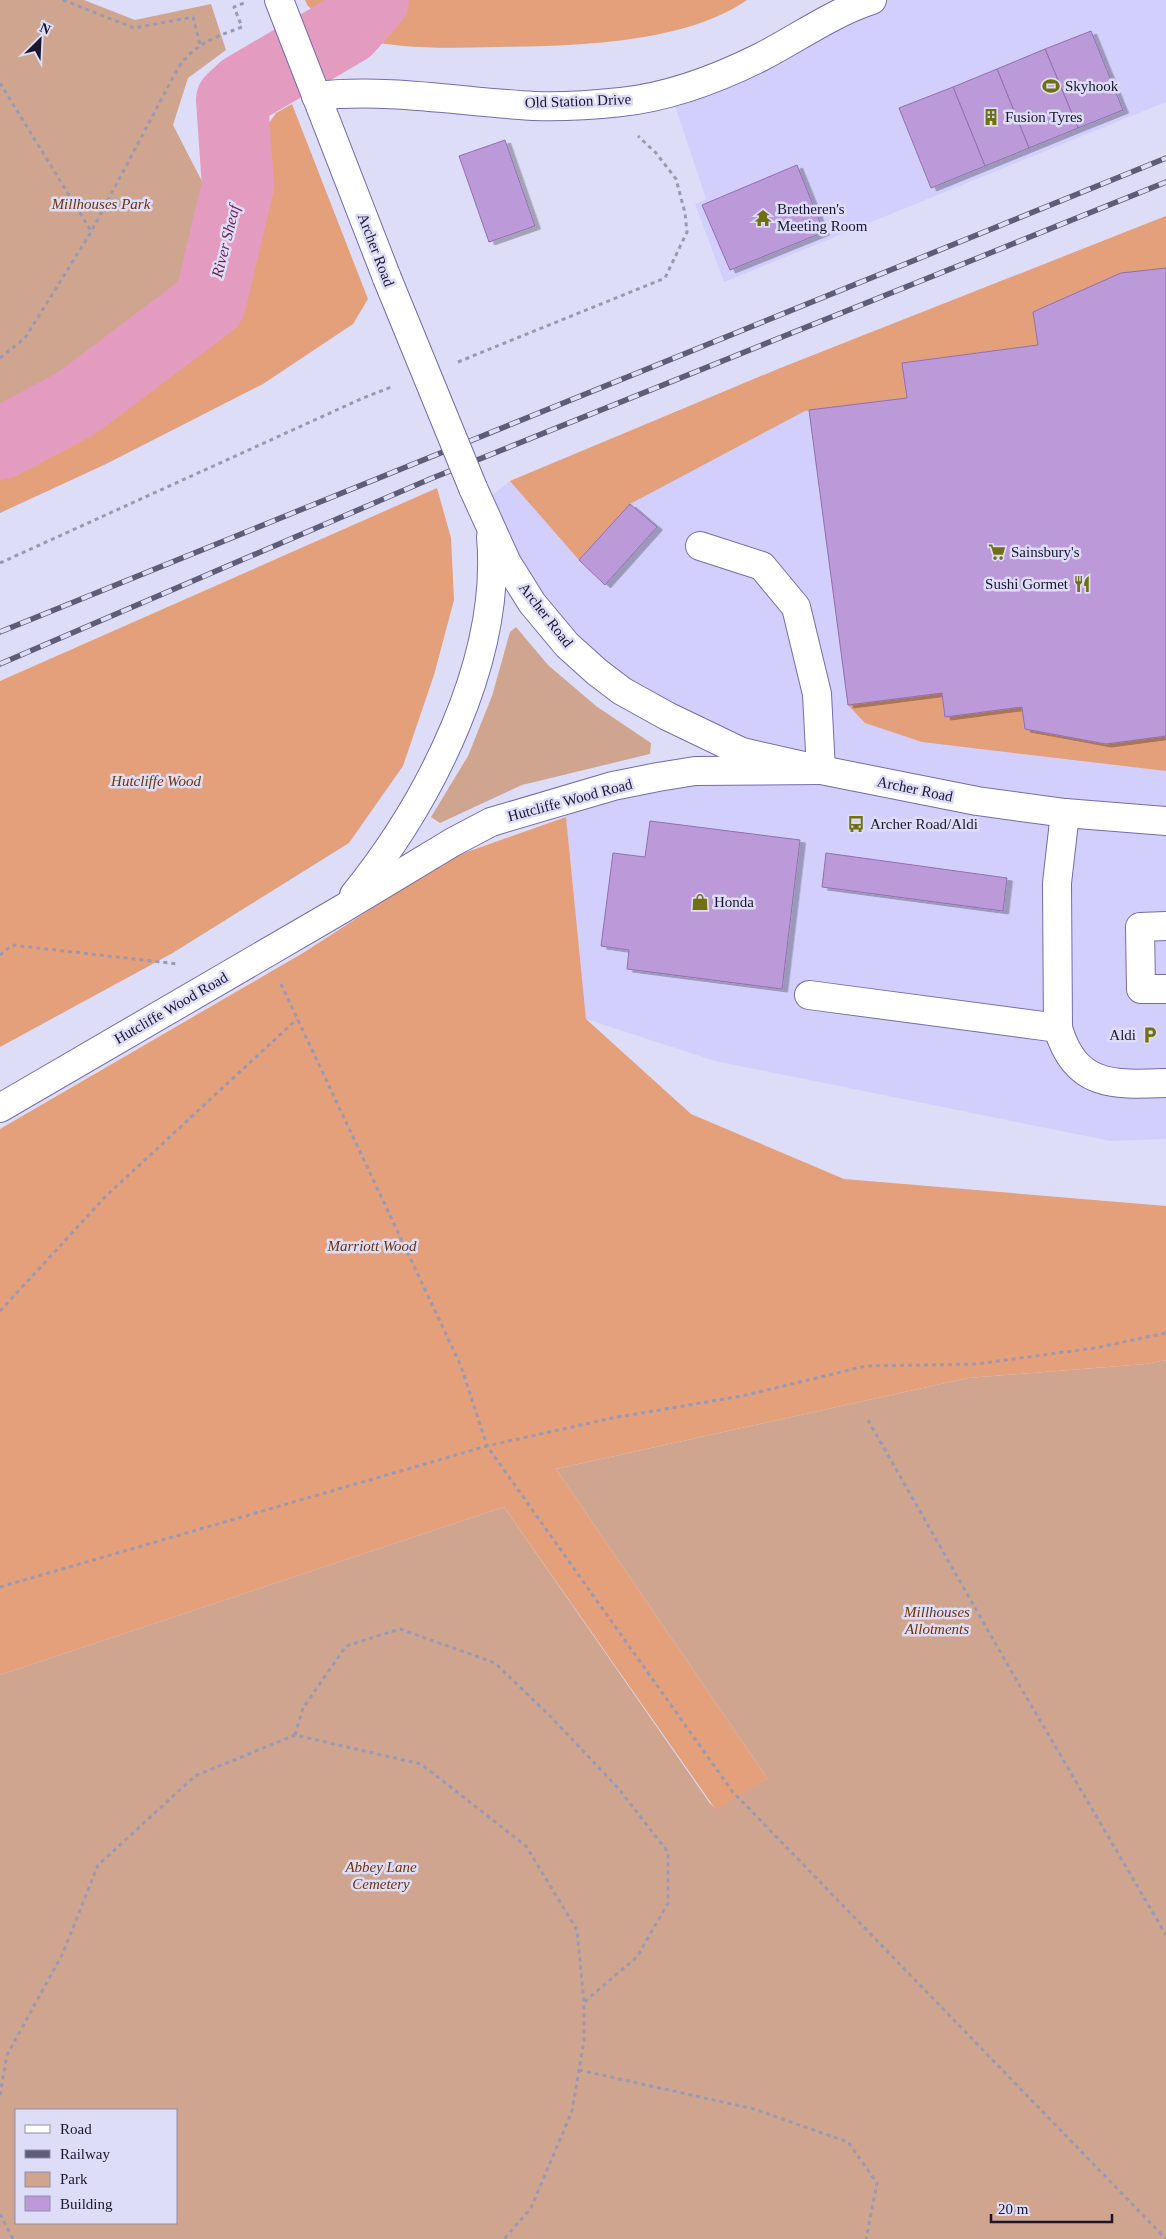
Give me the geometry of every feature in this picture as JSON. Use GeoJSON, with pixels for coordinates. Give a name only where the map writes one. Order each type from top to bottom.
{"type":"FeatureCollection","features":[{"type":"Feature","properties":{"kind":"street","name":"Archer Road"},"geometry":{"type":"LineString","coordinates":[[279,0],[387,278],[490,528],[507,563],[532,603],[568,645],[597,672],[622,691],[667,716],[742,752],[977,802],[1065,814],[1166,821]]}},
{"type":"Feature","properties":{"kind":"street","name":"Old Station Drive"},"geometry":{"type":"LineString","coordinates":[[316,96],[349,92],[535,106],[622,102],[673,91],[711,78],[760,57],[856,2]]}},
{"type":"Feature","properties":{"kind":"street","name":"Hutcliffe Wood Road"},"geometry":{"type":"LineString","coordinates":[[342,908],[373,871],[402,826],[432,774],[465,704],[478,664],[485,632],[492,549],[490,528]]}},
{"type":"Feature","properties":{"kind":"street"},"geometry":{"type":"LineString","coordinates":[[700,546],[762,566],[796,607],[817,694],[821,770]]}},
{"type":"Feature","properties":{"kind":"street","name":"Hutcliffe Wood Road"},"geometry":{"type":"LineString","coordinates":[[0,1108],[453,842],[491,822],[525,810],[613,786],[695,771],[821,770]]}},
{"type":"Feature","properties":{"kind":"street"},"geometry":{"type":"LineString","coordinates":[[1065,814],[1057,883],[1058,1028],[1068,1054],[1078,1068],[1091,1076],[1108,1083],[1166,1083]]}},
{"type":"Feature","properties":{"kind":"street"},"geometry":{"type":"LineString","coordinates":[[1166,926],[1140,927],[1141,989],[1166,988]]}},
{"type":"Feature","properties":{"kind":"street"},"geometry":{"type":"LineString","coordinates":[[809,995],[1058,1028]]}},
{"type":"Feature","properties":{"kind":"path"},"geometry":{"type":"LineString","coordinates":[[63,0],[134,28],[193,17],[200,44]]}},
{"type":"Feature","properties":{"kind":"path"},"geometry":{"type":"LineString","coordinates":[[0,358],[25,338],[91,232],[178,68],[188,53],[200,44],[242,27],[234,7],[252,0]]}},
{"type":"Feature","properties":{"kind":"path"},"geometry":{"type":"LineString","coordinates":[[0,83],[91,232]]}},
{"type":"Feature","properties":{"kind":"path"},"geometry":{"type":"LineString","coordinates":[[452,364],[665,278],[687,232],[679,185],[656,153],[638,136],[631,134]]}},
{"type":"Feature","properties":{"kind":"path"},"geometry":{"type":"LineString","coordinates":[[0,563],[363,398],[398,384]]}},
{"type":"Feature","properties":{"kind":"path"},"geometry":{"type":"LineString","coordinates":[[0,955],[12,945],[235,970]]}},
{"type":"Feature","properties":{"kind":"path"},"geometry":{"type":"LineString","coordinates":[[266,952],[461,1366],[487,1446],[732,1791],[1166,2239]]}},
{"type":"Feature","properties":{"kind":"path"},"geometry":{"type":"LineString","coordinates":[[0,1311],[107,1195],[297,1019]]}},
{"type":"Feature","properties":{"kind":"path"},"geometry":{"type":"LineString","coordinates":[[0,1587],[487,1446],[612,1418],[742,1396],[866,1366],[976,1364],[1095,1348],[1166,1333]]}},
{"type":"Feature","properties":{"kind":"path"},"geometry":{"type":"LineString","coordinates":[[868,1420],[1014,1676],[1166,1935]]}},
{"type":"Feature","properties":{"kind":"path"},"geometry":{"type":"LineString","coordinates":[[296,1735],[303,1708],[346,1646],[400,1629],[495,1663],[551,1717],[618,1788],[668,1852],[668,1903],[637,1957],[584,2002]]}},
{"type":"Feature","properties":{"kind":"path"},"geometry":{"type":"LineString","coordinates":[[0,2095],[7,2056],[63,1953],[98,1864],[195,1776],[296,1735],[421,1764],[526,1846],[577,1930],[584,2002],[584,2041],[572,2111],[531,2208],[504,2239]]}},
{"type":"Feature","properties":{"kind":"path"},"geometry":{"type":"LineString","coordinates":[[579,2070],[754,2110],[848,2142],[877,2183],[866,2239]]}},
{"type":"Feature","properties":{"kind":"path"},"geometry":{"type":"LineString","coordinates":[[0,2214],[13,2239]]}},
{"type":"Feature","properties":{"kind":"shaded area"},"geometry":{"type":"Polygon","coordinates":[[[847,0],[1166,0],[1166,102],[724,282],[695,204],[706,199],[674,103],[847,0]]]}},
{"type":"Feature","properties":{"kind":"shaded area"},"geometry":{"type":"Polygon","coordinates":[[[1166,216],[1166,1139],[1110,1141],[715,1061],[586,1019],[564,800],[742,752],[567,645],[481,504],[510,481],[778,369],[1166,216]]]}},
{"type":"Feature","properties":{"kind":"green space","name":"Millhouses Park"},"geometry":{"type":"Polygon","coordinates":[[[0,0],[84,0],[135,20],[211,4],[226,50],[188,78],[173,125],[208,193],[182,287],[170,304],[60,378],[0,410],[0,0]]]}},
{"type":"Feature","properties":{"kind":"green space"},"geometry":{"type":"Polygon","coordinates":[[[305,0],[747,0],[721,15],[692,26],[627,40],[559,45],[443,48],[387,44],[351,37],[328,23],[308,6],[305,0]]]}},
{"type":"Feature","properties":{"kind":"green space"},"geometry":{"type":"Polygon","coordinates":[[[292,104],[368,299],[353,324],[263,384],[106,464],[0,513],[0,465],[86,422],[224,316],[234,302],[258,199],[260,136],[276,113],[292,104]]]}},
{"type":"Feature","properties":{"kind":"green space"},"geometry":{"type":"Polygon","coordinates":[[[1166,216],[1166,268],[1033,312],[1038,345],[902,363],[907,398],[805,411],[630,504],[579,560],[510,481],[778,369],[1166,216]]]}},
{"type":"Feature","properties":{"kind":"green space","name":"Hutcliffe Wood"},"geometry":{"type":"Polygon","coordinates":[[[437,488],[451,538],[454,600],[434,675],[403,766],[349,843],[171,954],[0,1047],[0,681],[437,488]]]}},
{"type":"Feature","properties":{"kind":"green space"},"geometry":{"type":"Polygon","coordinates":[[[516,627],[548,665],[596,706],[651,743],[650,754],[522,785],[440,823],[431,817],[468,756],[492,696],[510,632],[516,627]]]}},
{"type":"Feature","properties":{"kind":"green space"},"geometry":{"type":"Polygon","coordinates":[[[942,693],[946,717],[1022,707],[1025,729],[1106,744],[1166,736],[1166,771],[922,742],[865,723],[848,705],[942,693]]]}},
{"type":"Feature","properties":{"kind":"green space","name":"Marriott Wood"},"geometry":{"type":"Polygon","coordinates":[[[566,817],[586,1019],[691,1114],[844,1179],[1166,1206],[1166,1360],[1145,1364],[968,1378],[556,1469],[767,1778],[716,1810],[504,1507],[0,1675],[0,1129],[303,953],[450,858],[566,817]]]}},
{"type":"Feature","properties":{"kind":"green space","name":"Abbey Lane Cemetery"},"geometry":{"type":"Polygon","coordinates":[[[1166,1360],[1166,2239],[0,2239],[0,1675],[504,1507],[709,1802],[716,1809],[767,1778],[556,1469],[968,1378],[1145,1364],[1166,1360]]]}},
{"type":"Feature","properties":{"kind":"building"},"geometry":{"type":"Polygon","coordinates":[[[1091,31],[1123,110],[1078,128],[1045,49],[1091,31]]]}},
{"type":"Feature","properties":{"kind":"building"},"geometry":{"type":"Polygon","coordinates":[[[1045,49],[1078,128],[1029,148],[997,69],[1045,49]]]}},
{"type":"Feature","properties":{"kind":"building","name":"Fusion Tyres"},"geometry":{"type":"Polygon","coordinates":[[[997,69],[1029,148],[985,166],[953,87],[997,69]]]}},
{"type":"Feature","properties":{"kind":"building"},"geometry":{"type":"Polygon","coordinates":[[[953,87],[985,166],[931,188],[899,108],[953,87]]]}},
{"type":"Feature","properties":{"kind":"building"},"geometry":{"type":"Polygon","coordinates":[[[505,140],[535,226],[489,242],[459,156],[505,140]]]}},
{"type":"Feature","properties":{"kind":"building","name":"Bretheren's Meeting Room"},"geometry":{"type":"Polygon","coordinates":[[[797,165],[824,232],[730,270],[702,205],[797,165]]]}},
{"type":"Feature","properties":{"kind":"building","name":"Sainsbury's"},"geometry":{"type":"Polygon","coordinates":[[[1166,268],[1166,736],[1106,744],[1025,729],[1022,707],[945,717],[942,693],[848,705],[809,410],[907,398],[902,363],[1038,345],[1033,312],[1121,273],[1166,268]]]}},
{"type":"Feature","properties":{"kind":"building"},"geometry":{"type":"Polygon","coordinates":[[[630,504],[657,527],[605,585],[579,560],[630,504]]]}},
{"type":"Feature","properties":{"kind":"building","name":"Honda"},"geometry":{"type":"Polygon","coordinates":[[[650,821],[800,840],[782,989],[627,969],[629,950],[601,946],[613,853],[645,857],[650,821]]]}},
{"type":"Feature","properties":{"kind":"building"},"geometry":{"type":"Polygon","coordinates":[[[826,853],[1007,878],[1003,911],[822,887],[826,853]]]}},
{"type":"Feature","properties":{"kind":"waterway","name":"River Sheaf"},"geometry":{"type":"LineString","coordinates":[[0,444],[77,403],[210,303],[238,186],[232,100],[244,89],[347,29],[373,0]]}},
{"type":"Feature","properties":{"kind":"railway"},"geometry":{"type":"LineString","coordinates":[[0,632],[1166,158]]}},
{"type":"Feature","properties":{"kind":"railway"},"geometry":{"type":"LineString","coordinates":[[0,664],[430,479],[1166,182]]}},
{"type":"Feature","properties":{"kind":"place","name":"Skyhook"},"geometry":{"type":"Point","coordinates":[1051,86]}},
{"type":"Feature","properties":{"kind":"place","name":"Fusion Tyres"},"geometry":{"type":"Point","coordinates":[991,117]}},
{"type":"Feature","properties":{"kind":"place","name":"Bretheren's Meeting Room"},"geometry":{"type":"Point","coordinates":[763,218]}},
{"type":"Feature","properties":{"kind":"place","name":"Sainsbury's"},"geometry":{"type":"Point","coordinates":[997,552]}},
{"type":"Feature","properties":{"kind":"place","name":"Sushi Gormet"},"geometry":{"type":"Point","coordinates":[1082,584]}},
{"type":"Feature","properties":{"kind":"place","name":"Archer Road/Aldi"},"geometry":{"type":"Point","coordinates":[856,824]}},
{"type":"Feature","properties":{"kind":"place","name":"Honda"},"geometry":{"type":"Point","coordinates":[700,902]}},
{"type":"Feature","properties":{"kind":"place","name":"Aldi"},"geometry":{"type":"Point","coordinates":[1150,1035]}},
{"type":"Feature","properties":{"kind":"park label","name":"Millhouses Allotments"},"geometry":{"type":"Point","coordinates":[937,1620]}}]}
